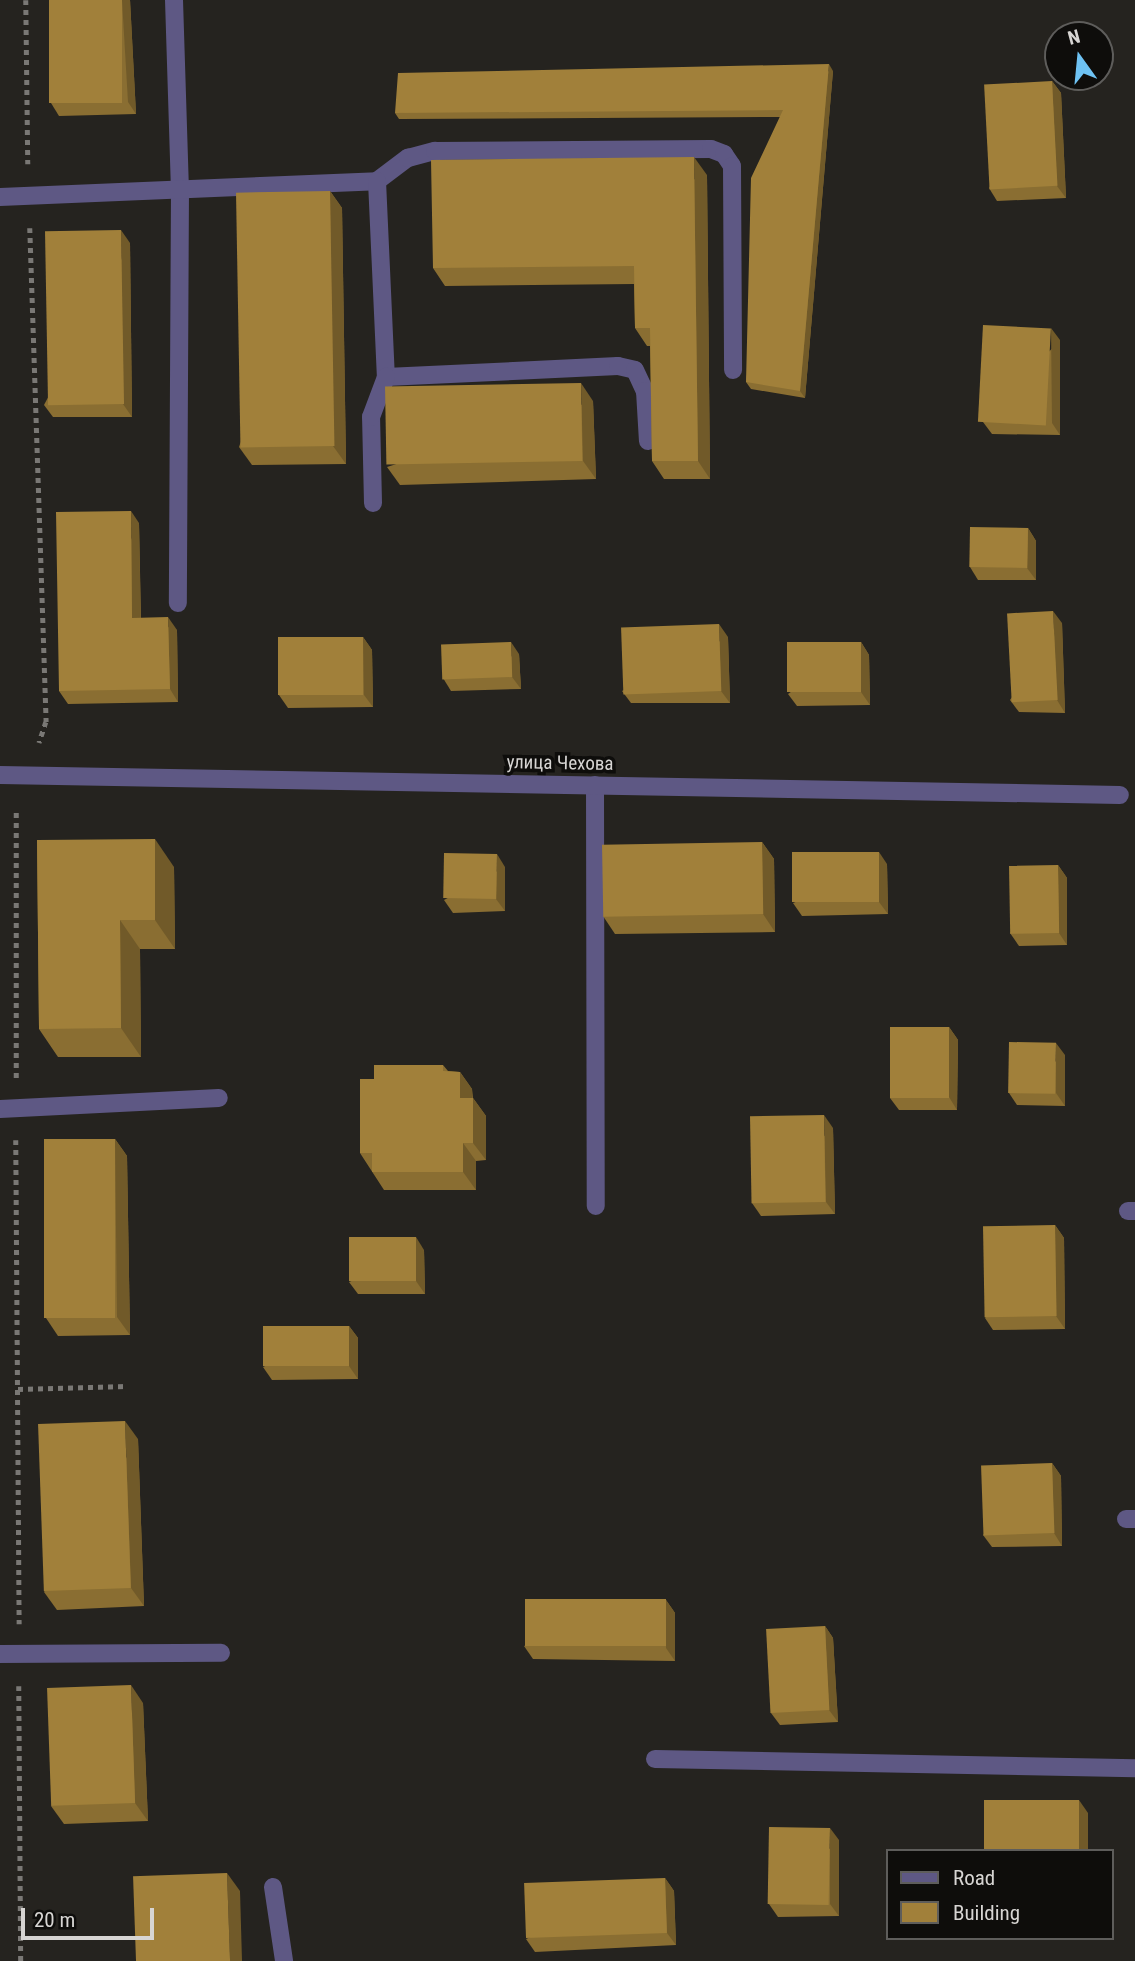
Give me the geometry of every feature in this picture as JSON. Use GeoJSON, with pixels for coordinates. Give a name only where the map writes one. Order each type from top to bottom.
{"type":"FeatureCollection","features":[{"type":"Feature","properties":{"kind":"street"},"geometry":{"type":"LineString","coordinates":[[174,0],[180,189],[178,603]]}},
{"type":"Feature","properties":{"kind":"street"},"geometry":{"type":"LineString","coordinates":[[0,197],[377,181],[408,158],[435,151],[711,149],[724,155],[732,166],[733,370]]}},
{"type":"Feature","properties":{"kind":"street"},"geometry":{"type":"LineString","coordinates":[[373,503],[371,417],[386,377],[377,181]]}},
{"type":"Feature","properties":{"kind":"street"},"geometry":{"type":"LineString","coordinates":[[386,377],[618,366],[635,370],[645,391],[648,441]]}},
{"type":"Feature","properties":{"kind":"street","name":"улица Чехова"},"geometry":{"type":"LineString","coordinates":[[0,775],[1119,795]]}},
{"type":"Feature","properties":{"kind":"street"},"geometry":{"type":"LineString","coordinates":[[596,785],[596,1206]]}},
{"type":"Feature","properties":{"kind":"street"},"geometry":{"type":"LineString","coordinates":[[8,1109],[219,1098]]}},
{"type":"Feature","properties":{"kind":"street"},"geometry":{"type":"LineString","coordinates":[[0,1654],[221,1653]]}},
{"type":"Feature","properties":{"kind":"street"},"geometry":{"type":"LineString","coordinates":[[654,1759],[1135,1768]]}},
{"type":"Feature","properties":{"kind":"street"},"geometry":{"type":"LineString","coordinates":[[273,1886],[284,1961]]}},
{"type":"Feature","properties":{"kind":"path"},"geometry":{"type":"LineString","coordinates":[[21,1961],[18,1389],[8,1109],[14,813],[46,722],[29,196],[26,0]]}},
{"type":"Feature","properties":{"kind":"path"},"geometry":{"type":"LineString","coordinates":[[18,1389],[127,1386]]}},
{"type":"Feature","properties":{"kind":"building"},"geometry":{"type":"Polygon","coordinates":[[[49,0],[122,0],[122,103],[49,103],[49,0]]]}},
{"type":"Feature","properties":{"kind":"building"},"geometry":{"type":"Polygon","coordinates":[[[829,64],[800,391],[746,382],[751,178],[783,110],[395,113],[398,73],[829,64]]]}},
{"type":"Feature","properties":{"kind":"building"},"geometry":{"type":"Polygon","coordinates":[[[1044,81],[1044,91],[1053,91],[1057,186],[990,189],[984,85],[1044,81]]]}},
{"type":"Feature","properties":{"kind":"building"},"geometry":{"type":"Polygon","coordinates":[[[694,157],[698,461],[652,461],[650,328],[635,328],[634,266],[433,268],[431,160],[694,157]]]}},
{"type":"Feature","properties":{"kind":"building"},"geometry":{"type":"Polygon","coordinates":[[[330,191],[334,446],[240,448],[236,193],[330,191]]]}},
{"type":"Feature","properties":{"kind":"building"},"geometry":{"type":"Polygon","coordinates":[[[121,230],[124,404],[48,405],[45,231],[121,230]]]}},
{"type":"Feature","properties":{"kind":"building"},"geometry":{"type":"Polygon","coordinates":[[[983,325],[1051,329],[1046,425],[978,422],[983,325]]]}},
{"type":"Feature","properties":{"kind":"building"},"geometry":{"type":"Polygon","coordinates":[[[581,383],[582,461],[386,464],[385,386],[581,383]]]}},
{"type":"Feature","properties":{"kind":"building"},"geometry":{"type":"Polygon","coordinates":[[[131,511],[132,618],[168,617],[170,689],[59,691],[56,512],[131,511]]]}},
{"type":"Feature","properties":{"kind":"building"},"geometry":{"type":"Polygon","coordinates":[[[970,527],[1028,528],[1027,568],[969,567],[970,527]]]}},
{"type":"Feature","properties":{"kind":"building"},"geometry":{"type":"Polygon","coordinates":[[[1053,611],[1058,700],[1012,702],[1007,613],[1053,611]]]}},
{"type":"Feature","properties":{"kind":"building"},"geometry":{"type":"Polygon","coordinates":[[[719,624],[721,691],[623,694],[621,627],[719,624]]]}},
{"type":"Feature","properties":{"kind":"building"},"geometry":{"type":"Polygon","coordinates":[[[278,637],[363,637],[363,695],[278,695],[278,637]]]}},
{"type":"Feature","properties":{"kind":"building"},"geometry":{"type":"Polygon","coordinates":[[[511,642],[512,677],[442,679],[441,644],[511,642]]]}},
{"type":"Feature","properties":{"kind":"building"},"geometry":{"type":"Polygon","coordinates":[[[787,642],[861,642],[861,692],[787,692],[787,642]]]}},
{"type":"Feature","properties":{"kind":"building"},"geometry":{"type":"Polygon","coordinates":[[[155,839],[155,920],[120,920],[121,1028],[39,1029],[37,840],[155,839]]]}},
{"type":"Feature","properties":{"kind":"building"},"geometry":{"type":"Polygon","coordinates":[[[762,842],[763,914],[603,917],[602,845],[762,842]]]}},
{"type":"Feature","properties":{"kind":"building"},"geometry":{"type":"Polygon","coordinates":[[[792,852],[879,852],[879,902],[792,902],[792,852]]]}},
{"type":"Feature","properties":{"kind":"building"},"geometry":{"type":"Polygon","coordinates":[[[444,853],[497,854],[496,899],[443,898],[444,853]]]}},
{"type":"Feature","properties":{"kind":"building"},"geometry":{"type":"Polygon","coordinates":[[[1058,865],[1059,933],[1010,934],[1009,866],[1058,865]]]}},
{"type":"Feature","properties":{"kind":"building"},"geometry":{"type":"Polygon","coordinates":[[[890,1027],[949,1027],[949,1098],[890,1098],[890,1027]]]}},
{"type":"Feature","properties":{"kind":"building"},"geometry":{"type":"Polygon","coordinates":[[[1009,1042],[1056,1043],[1055,1094],[1008,1093],[1009,1042]]]}},
{"type":"Feature","properties":{"kind":"building"},"geometry":{"type":"Polygon","coordinates":[[[374,1065],[443,1065],[443,1071],[460,1072],[460,1098],[473,1098],[473,1143],[463,1143],[463,1172],[372,1172],[372,1153],[360,1153],[360,1079],[374,1079],[374,1065]]]}},
{"type":"Feature","properties":{"kind":"building"},"geometry":{"type":"Polygon","coordinates":[[[824,1115],[826,1202],[752,1203],[750,1116],[824,1115]]]}},
{"type":"Feature","properties":{"kind":"building"},"geometry":{"type":"Polygon","coordinates":[[[44,1139],[115,1139],[115,1318],[44,1318],[44,1139]]]}},
{"type":"Feature","properties":{"kind":"building"},"geometry":{"type":"Polygon","coordinates":[[[1055,1225],[1057,1316],[985,1317],[983,1226],[1055,1225]]]}},
{"type":"Feature","properties":{"kind":"building"},"geometry":{"type":"Polygon","coordinates":[[[349,1237],[416,1237],[416,1281],[349,1281],[349,1237]]]}},
{"type":"Feature","properties":{"kind":"building"},"geometry":{"type":"Polygon","coordinates":[[[263,1326],[349,1326],[349,1366],[263,1366],[263,1326]]]}},
{"type":"Feature","properties":{"kind":"building"},"geometry":{"type":"Polygon","coordinates":[[[125,1421],[131,1588],[44,1591],[38,1424],[125,1421]]]}},
{"type":"Feature","properties":{"kind":"building"},"geometry":{"type":"Polygon","coordinates":[[[1052,1463],[1054,1533],[983,1535],[981,1465],[1052,1463]]]}},
{"type":"Feature","properties":{"kind":"building"},"geometry":{"type":"Polygon","coordinates":[[[525,1599],[666,1599],[666,1646],[525,1646],[525,1599]]]}},
{"type":"Feature","properties":{"kind":"building"},"geometry":{"type":"Polygon","coordinates":[[[825,1626],[829,1710],[770,1713],[766,1629],[825,1626]]]}},
{"type":"Feature","properties":{"kind":"building"},"geometry":{"type":"Polygon","coordinates":[[[131,1685],[135,1803],[51,1806],[47,1688],[131,1685]]]}},
{"type":"Feature","properties":{"kind":"building"},"geometry":{"type":"Polygon","coordinates":[[[984,1800],[1079,1800],[1079,1849],[984,1849],[984,1800]]]}},
{"type":"Feature","properties":{"kind":"building"},"geometry":{"type":"Polygon","coordinates":[[[769,1827],[830,1828],[829,1905],[768,1904],[769,1827]]]}},
{"type":"Feature","properties":{"kind":"building"},"geometry":{"type":"Polygon","coordinates":[[[227,1873],[230,1961],[136,1961],[133,1876],[227,1873]]]}},
{"type":"Feature","properties":{"kind":"building"},"geometry":{"type":"Polygon","coordinates":[[[665,1878],[667,1933],[526,1938],[524,1883],[665,1878]]]}}]}
